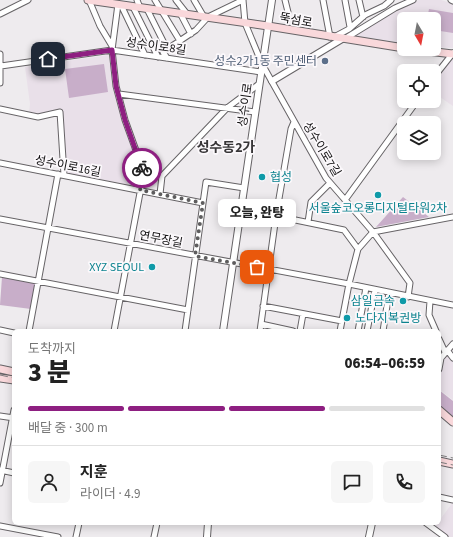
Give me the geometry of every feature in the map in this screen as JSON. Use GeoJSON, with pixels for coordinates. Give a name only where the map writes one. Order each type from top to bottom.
{"type":"FeatureCollection","features":[{"type":"Feature","properties":{"kind":"main road","name":"뚝섬로"},"geometry":{"type":"LineString","coordinates":[[88,0],[119,5],[139,6],[397,47]]}},
{"type":"Feature","properties":{"kind":"main road"},"geometry":{"type":"LineString","coordinates":[[441,52],[452,53]]}},
{"type":"Feature","properties":{"kind":"main road"},"geometry":{"type":"LineString","coordinates":[[0,369],[12,372]]}},
{"type":"Feature","properties":{"kind":"main road"},"geometry":{"type":"LineString","coordinates":[[0,378],[12,380]]}},
{"type":"Feature","properties":{"kind":"main road"},"geometry":{"type":"LineString","coordinates":[[441,412],[453,421]]}},
{"type":"Feature","properties":{"kind":"main road"},"geometry":{"type":"LineString","coordinates":[[441,461],[453,464]]}},
{"type":"Feature","properties":{"kind":"street"},"geometry":{"type":"LineString","coordinates":[[0,14],[28,0]]}},
{"type":"Feature","properties":{"kind":"street"},"geometry":{"type":"LineString","coordinates":[[88,0],[112,48]]}},
{"type":"Feature","properties":{"kind":"street"},"geometry":{"type":"LineString","coordinates":[[155,0],[180,41]]}},
{"type":"Feature","properties":{"kind":"street"},"geometry":{"type":"LineString","coordinates":[[176,0],[191,34]]}},
{"type":"Feature","properties":{"kind":"street"},"geometry":{"type":"LineString","coordinates":[[194,0],[206,17]]}},
{"type":"Feature","properties":{"kind":"street"},"geometry":{"type":"LineString","coordinates":[[167,58],[163,52],[191,34],[206,17],[243,0],[245,23],[262,64]]}},
{"type":"Feature","properties":{"kind":"street","name":"성수이로"},"geometry":{"type":"LineString","coordinates":[[223,329],[272,0]]}},
{"type":"Feature","properties":{"kind":"street"},"geometry":{"type":"LineString","coordinates":[[285,0],[288,12]]}},
{"type":"Feature","properties":{"kind":"street"},"geometry":{"type":"LineString","coordinates":[[323,0],[331,37],[350,28],[363,17],[384,6],[391,0]]}},
{"type":"Feature","properties":{"kind":"street"},"geometry":{"type":"LineString","coordinates":[[345,0],[350,28]]}},
{"type":"Feature","properties":{"kind":"street"},"geometry":{"type":"LineString","coordinates":[[359,0],[363,17]]}},
{"type":"Feature","properties":{"kind":"street"},"geometry":{"type":"LineString","coordinates":[[272,81],[395,8],[413,0]]}},
{"type":"Feature","properties":{"kind":"street"},"geometry":{"type":"LineString","coordinates":[[114,329],[143,177],[142,167],[118,94],[112,48],[119,5]]}},
{"type":"Feature","properties":{"kind":"street"},"geometry":{"type":"LineString","coordinates":[[119,5],[145,55]]}},
{"type":"Feature","properties":{"kind":"street"},"geometry":{"type":"LineString","coordinates":[[139,6],[167,49]]}},
{"type":"Feature","properties":{"kind":"street"},"geometry":{"type":"LineString","coordinates":[[139,6],[158,57]]}},
{"type":"Feature","properties":{"kind":"street","name":"성수이로8길"},"geometry":{"type":"LineString","coordinates":[[1,66],[112,48],[145,55],[261,72]]}},
{"type":"Feature","properties":{"kind":"street"},"geometry":{"type":"LineString","coordinates":[[441,68],[452,53]]}},
{"type":"Feature","properties":{"kind":"street"},"geometry":{"type":"LineString","coordinates":[[0,54],[0,83]]}},
{"type":"Feature","properties":{"kind":"street","name":"성수이로7길"},"geometry":{"type":"LineString","coordinates":[[262,64],[330,183],[373,232],[410,283],[408,297]]}},
{"type":"Feature","properties":{"kind":"street"},"geometry":{"type":"LineString","coordinates":[[160,194],[162,176],[227,108],[259,84]]}},
{"type":"Feature","properties":{"kind":"street"},"geometry":{"type":"LineString","coordinates":[[118,94],[255,112]]}},
{"type":"Feature","properties":{"kind":"street"},"geometry":{"type":"LineString","coordinates":[[345,200],[412,108]]}},
{"type":"Feature","properties":{"kind":"street"},"geometry":{"type":"LineString","coordinates":[[0,109],[38,117],[60,112],[61,174],[48,228],[29,329]]}},
{"type":"Feature","properties":{"kind":"street"},"geometry":{"type":"LineString","coordinates":[[260,329],[276,216],[291,129],[294,122]]}},
{"type":"Feature","properties":{"kind":"street","name":"성수이로16길"},"geometry":{"type":"LineString","coordinates":[[0,163],[203,203]]}},
{"type":"Feature","properties":{"kind":"street"},"geometry":{"type":"LineString","coordinates":[[185,329],[206,182],[244,188]]}},
{"type":"Feature","properties":{"kind":"street"},"geometry":{"type":"LineString","coordinates":[[308,222],[312,202],[330,183]]}},
{"type":"Feature","properties":{"kind":"street"},"geometry":{"type":"LineString","coordinates":[[276,216],[344,230],[358,248]]}},
{"type":"Feature","properties":{"kind":"street"},"geometry":{"type":"LineString","coordinates":[[340,329],[358,248],[373,232],[453,216]]}},
{"type":"Feature","properties":{"kind":"street","name":"연무장길"},"geometry":{"type":"LineString","coordinates":[[0,219],[349,284],[453,305]]}},
{"type":"Feature","properties":{"kind":"street"},"geometry":{"type":"LineString","coordinates":[[0,274],[188,310]]}},
{"type":"Feature","properties":{"kind":"street"},"geometry":{"type":"LineString","coordinates":[[358,329],[366,288]]}},
{"type":"Feature","properties":{"kind":"street"},"geometry":{"type":"LineString","coordinates":[[367,329],[375,290]]}},
{"type":"Feature","properties":{"kind":"street"},"geometry":{"type":"LineString","coordinates":[[383,329],[389,293]]}},
{"type":"Feature","properties":{"kind":"street"},"geometry":{"type":"LineString","coordinates":[[430,301],[429,315],[435,329]]}},
{"type":"Feature","properties":{"kind":"street"},"geometry":{"type":"LineString","coordinates":[[263,306],[342,321]]}},
{"type":"Feature","properties":{"kind":"street"},"geometry":{"type":"LineString","coordinates":[[300,329],[303,314]]}},
{"type":"Feature","properties":{"kind":"street"},"geometry":{"type":"LineString","coordinates":[[260,324],[284,329]]}},
{"type":"Feature","properties":{"kind":"street"},"geometry":{"type":"LineString","coordinates":[[0,330],[12,333]]}},
{"type":"Feature","properties":{"kind":"street"},"geometry":{"type":"LineString","coordinates":[[441,342],[446,351],[453,358]]}},
{"type":"Feature","properties":{"kind":"street"},"geometry":{"type":"LineString","coordinates":[[441,357],[453,344]]}},
{"type":"Feature","properties":{"kind":"street"},"geometry":{"type":"LineString","coordinates":[[0,416],[12,418]]}},
{"type":"Feature","properties":{"kind":"street"},"geometry":{"type":"LineString","coordinates":[[441,416],[453,421]]}},
{"type":"Feature","properties":{"kind":"street"},"geometry":{"type":"LineString","coordinates":[[0,483],[1,470],[12,422]]}},
{"type":"Feature","properties":{"kind":"street"},"geometry":{"type":"LineString","coordinates":[[1,470],[12,473]]}},
{"type":"Feature","properties":{"kind":"street"},"geometry":{"type":"LineString","coordinates":[[441,497],[453,500]]}},
{"type":"Feature","properties":{"kind":"street"},"geometry":{"type":"LineString","coordinates":[[76,537],[79,525]]}},
{"type":"Feature","properties":{"kind":"street"},"geometry":{"type":"LineString","coordinates":[[154,537],[157,525]]}},
{"type":"Feature","properties":{"kind":"street"},"geometry":{"type":"LineString","coordinates":[[207,537],[208,525]]}},
{"type":"Feature","properties":{"kind":"street"},"geometry":{"type":"LineString","coordinates":[[369,537],[372,525]]}},
{"type":"Feature","properties":{"kind":"street"},"geometry":{"type":"LineString","coordinates":[[429,525],[445,537]]}},
{"type":"Feature","properties":{"kind":"street"},"geometry":{"type":"LineString","coordinates":[[0,526],[58,537]]}},
{"type":"Feature","properties":{"kind":"shaded area"},"geometry":{"type":"Polygon","coordinates":[[[419,0],[441,0],[453,4],[453,48],[441,47],[441,12],[397,12],[397,43],[353,37],[392,11],[419,0]]]}},
{"type":"Feature","properties":{"kind":"shaded area"},"geometry":{"type":"Polygon","coordinates":[[[429,9],[453,13],[453,33],[441,31],[441,12],[428,12],[429,9]]]}},
{"type":"Feature","properties":{"kind":"shaded area"},"geometry":{"type":"Polygon","coordinates":[[[109,55],[115,96],[141,177],[137,186],[66,173],[62,109],[37,115],[29,113],[30,104],[25,67],[109,55]]]}},
{"type":"Feature","properties":{"kind":"shaded area"},"geometry":{"type":"Polygon","coordinates":[[[453,58],[453,106],[441,98],[441,73],[453,58]]]}},
{"type":"Feature","properties":{"kind":"shaded area"},"geometry":{"type":"Polygon","coordinates":[[[104,64],[108,92],[69,98],[65,69],[104,64]]]}},
{"type":"Feature","properties":{"kind":"shaded area"},"geometry":{"type":"Polygon","coordinates":[[[403,197],[429,217],[376,227],[403,197]]]}},
{"type":"Feature","properties":{"kind":"shaded area"},"geometry":{"type":"Polygon","coordinates":[[[2,277],[37,283],[31,309],[0,305],[2,277]]]}},
{"type":"Feature","properties":{"kind":"shaded area"},"geometry":{"type":"Polygon","coordinates":[[[447,352],[453,361],[453,400],[441,391],[442,359],[447,352]]]}},
{"type":"Feature","properties":{"kind":"shaded area"},"geometry":{"type":"Polygon","coordinates":[[[441,392],[453,401],[453,419],[441,415],[441,392]]]}},
{"type":"Feature","properties":{"kind":"shaded area"},"geometry":{"type":"Polygon","coordinates":[[[453,502],[453,537],[447,537],[434,528],[436,525],[441,525],[441,518],[453,502]]]}},
{"type":"Feature","properties":{"kind":"railway"},"geometry":{"type":"LineString","coordinates":[[0,375],[12,378]]}},
{"type":"Feature","properties":{"kind":"railway"},"geometry":{"type":"LineString","coordinates":[[441,455],[453,458]]}},
{"type":"Feature","properties":{"kind":"railway"},"geometry":{"type":"LineString","coordinates":[[441,462],[453,465]]}},
{"type":"Feature","properties":{"kind":"way so far"},"geometry":{"type":"LineString","coordinates":[[142,168],[143,177],[140,190],[203,203],[195,256],[257,267]]}},
{"type":"Feature","properties":{"kind":"place","name":"성수2가1동 주민센터"},"geometry":{"type":"Point","coordinates":[325,61]}},
{"type":"Feature","properties":{"kind":"place","name":"협성"},"geometry":{"type":"Point","coordinates":[262,177]}},
{"type":"Feature","properties":{"kind":"place","name":"서울숲코오롱디지털타워2차"},"geometry":{"type":"Point","coordinates":[378,195]}},
{"type":"Feature","properties":{"kind":"place","name":"XYZ SEOUL"},"geometry":{"type":"Point","coordinates":[152,267]}},
{"type":"Feature","properties":{"kind":"place","name":"오늘, 완탕"},"geometry":{"type":"Point","coordinates":[257,267]}},
{"type":"Feature","properties":{"kind":"place","name":"삼일금속"},"geometry":{"type":"Point","coordinates":[403,301]}},
{"type":"Feature","properties":{"kind":"place","name":"노다지복권방"},"geometry":{"type":"Point","coordinates":[347,318]}},
{"type":"Feature","properties":{"kind":"district","name":"성수동2가"},"geometry":{"type":"Point","coordinates":[226,147]}},
{"type":"Feature","properties":{"kind":"route"},"geometry":{"type":"LineString","coordinates":[[48,59],[112,50],[116,86],[125,120],[142,168]]}}]}
